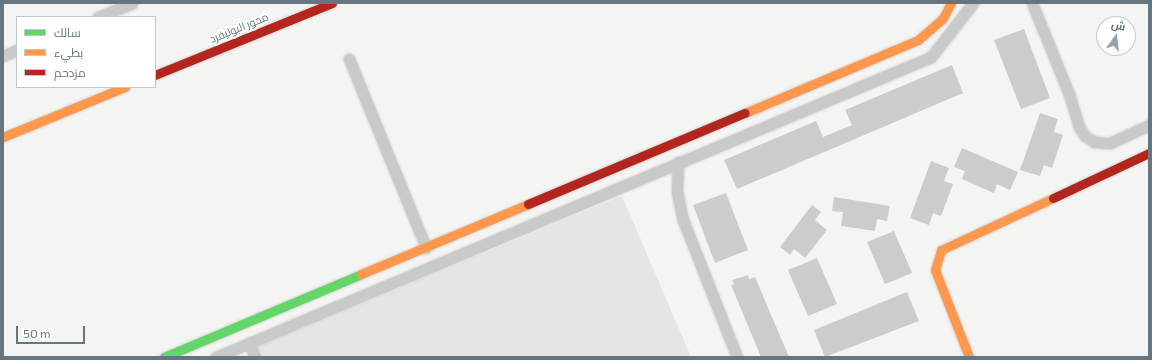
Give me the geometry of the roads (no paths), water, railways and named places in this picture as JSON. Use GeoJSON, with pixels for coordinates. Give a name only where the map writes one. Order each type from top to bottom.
{"type":"FeatureCollection","features":[{"type":"Feature","properties":{"kind":"street"},"geometry":{"type":"LineString","coordinates":[[100,16],[132,3]]}},
{"type":"Feature","properties":{"kind":"street","name":"محور البوليفرد"},"geometry":{"type":"LineString","coordinates":[[156,75],[332,3]]}},
{"type":"Feature","properties":{"kind":"street"},"geometry":{"type":"LineString","coordinates":[[164,357],[918,40],[943,18],[951,3]]}},
{"type":"Feature","properties":{"kind":"street"},"geometry":{"type":"LineString","coordinates":[[218,357],[678,162],[931,57],[973,3]]}},
{"type":"Feature","properties":{"kind":"street"},"geometry":{"type":"LineString","coordinates":[[1032,3],[1069,94],[1079,127],[1085,136],[1094,142],[1110,143],[1149,125]]}},
{"type":"Feature","properties":{"kind":"street"},"geometry":{"type":"LineString","coordinates":[[3,56],[16,50]]}},
{"type":"Feature","properties":{"kind":"street"},"geometry":{"type":"LineString","coordinates":[[349,59],[426,248]]}},
{"type":"Feature","properties":{"kind":"street"},"geometry":{"type":"LineString","coordinates":[[3,137],[122,88]]}},
{"type":"Feature","properties":{"kind":"street"},"geometry":{"type":"LineString","coordinates":[[969,357],[935,270],[935,262],[941,250],[1149,153]]}},
{"type":"Feature","properties":{"kind":"street"},"geometry":{"type":"LineString","coordinates":[[678,162],[677,192],[683,220],[738,357]]}},
{"type":"Feature","properties":{"kind":"street"},"geometry":{"type":"LineString","coordinates":[[249,343],[255,357]]}}]}
